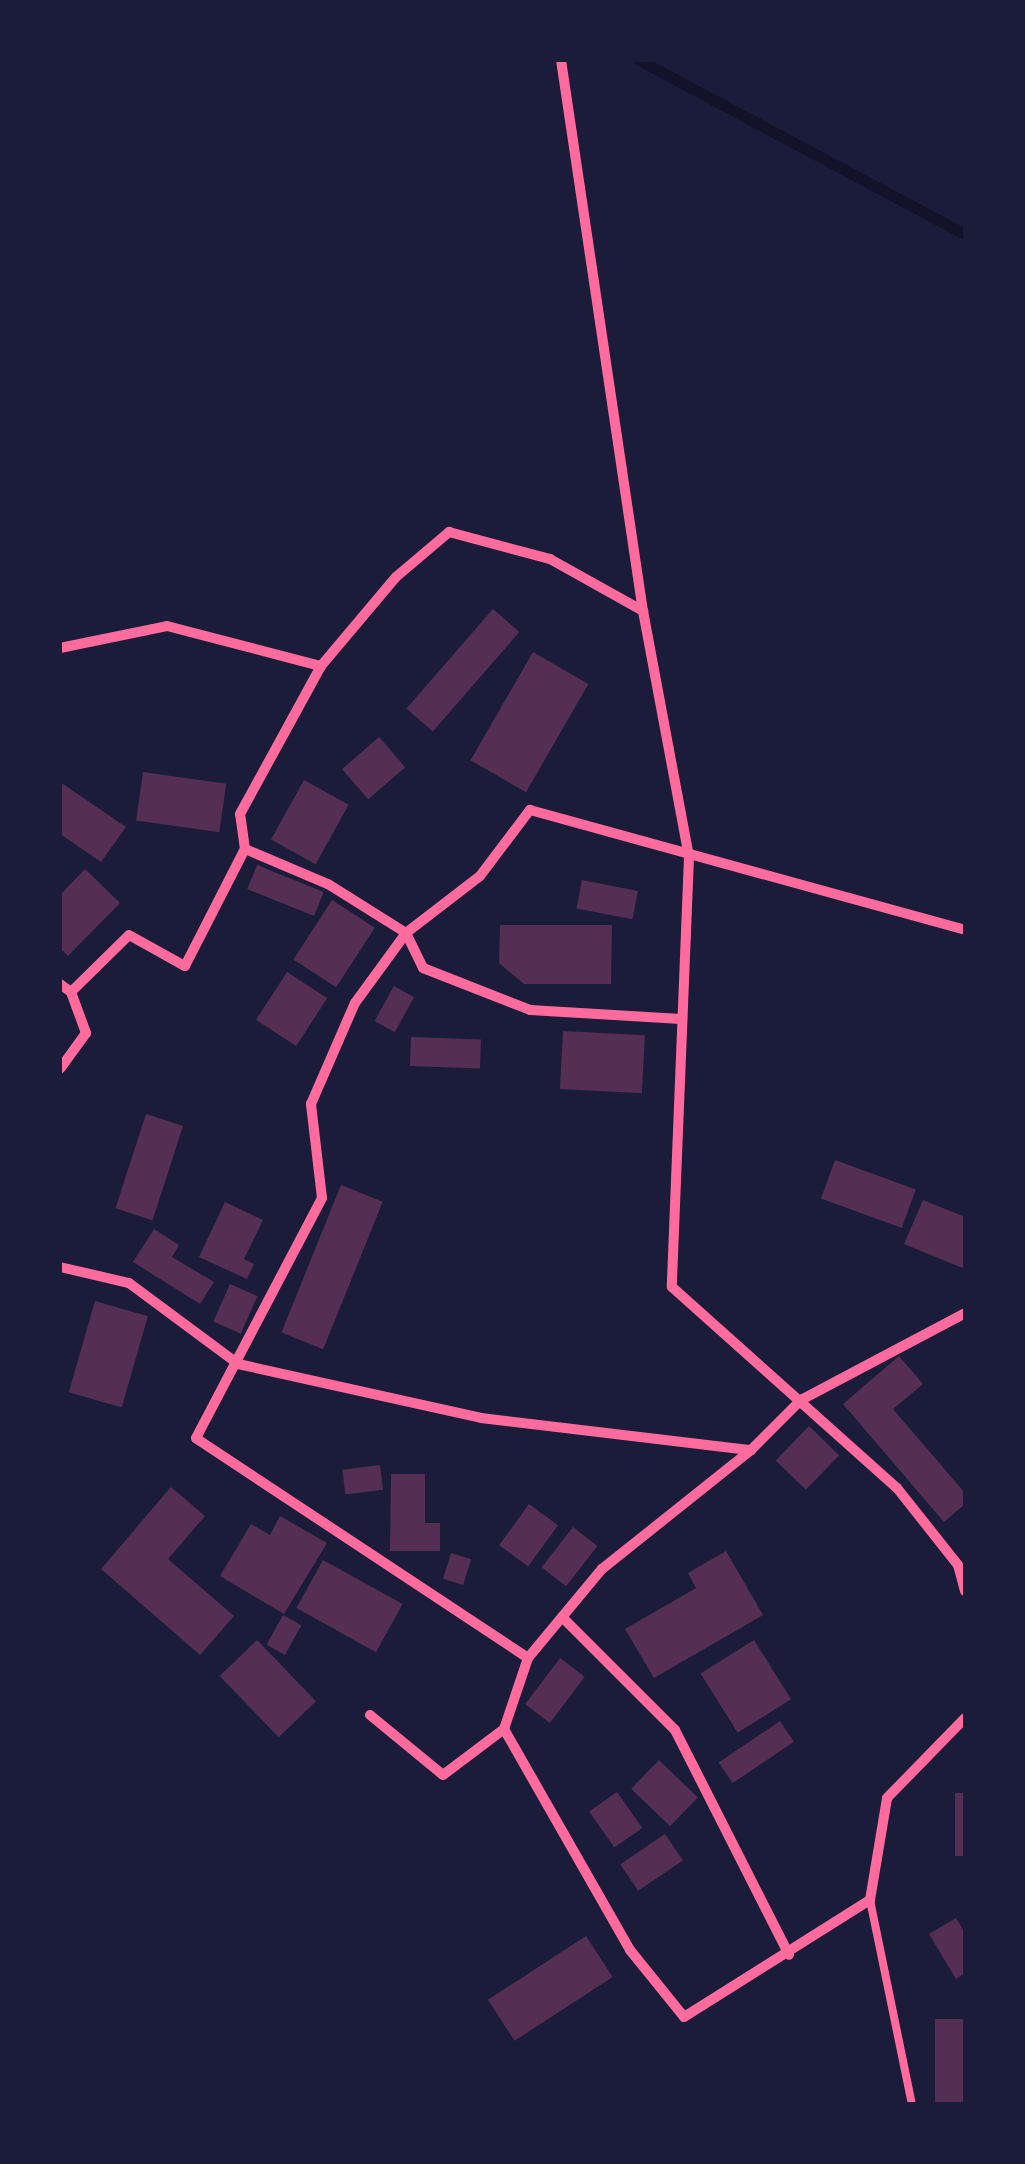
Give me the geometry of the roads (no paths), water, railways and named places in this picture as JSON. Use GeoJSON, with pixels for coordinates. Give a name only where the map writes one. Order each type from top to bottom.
{"type":"FeatureCollection","features":[{"type":"Feature","properties":{"kind":"street"},"geometry":{"type":"LineString","coordinates":[[561,60],[644,611],[689,857],[672,1287],[897,1488],[958,1565],[965,1591]]}},
{"type":"Feature","properties":{"kind":"street"},"geometry":{"type":"LineString","coordinates":[[71,992],[129,935],[185,966],[245,849],[240,814],[321,666],[396,577],[449,532],[550,558],[644,611]]}},
{"type":"Feature","properties":{"kind":"street"},"geometry":{"type":"LineString","coordinates":[[60,648],[167,626],[321,666]]}},
{"type":"Feature","properties":{"kind":"street"},"geometry":{"type":"LineString","coordinates":[[528,1658],[196,1438],[322,1198],[311,1104],[355,1003],[406,933],[480,876],[530,810],[689,857],[965,930]]}},
{"type":"Feature","properties":{"kind":"street"},"geometry":{"type":"LineString","coordinates":[[245,849],[328,884],[406,933],[423,968],[530,1010],[680,1019]]}},
{"type":"Feature","properties":{"kind":"street"},"geometry":{"type":"LineString","coordinates":[[60,984],[71,992],[86,1033],[60,1069]]}},
{"type":"Feature","properties":{"kind":"street"},"geometry":{"type":"LineString","coordinates":[[60,1267],[129,1283],[238,1364],[481,1418],[751,1450]]}},
{"type":"Feature","properties":{"kind":"street"},"geometry":{"type":"LineString","coordinates":[[370,1715],[442,1775],[504,1729],[528,1658],[602,1569],[751,1450],[800,1400],[965,1313]]}},
{"type":"Feature","properties":{"kind":"street"},"geometry":{"type":"LineString","coordinates":[[562,1617],[675,1730],[789,1955]]}},
{"type":"Feature","properties":{"kind":"street"},"geometry":{"type":"LineString","coordinates":[[504,1729],[630,1950],[684,2016],[789,1955],[870,1900],[887,1798],[965,1718]]}},
{"type":"Feature","properties":{"kind":"lane"},"geometry":{"type":"LineString","coordinates":[[870,1900],[912,2104]]}},
{"type":"Feature","properties":{"kind":"waterway"},"geometry":{"type":"LineString","coordinates":[[639,60],[965,234]]}}]}
